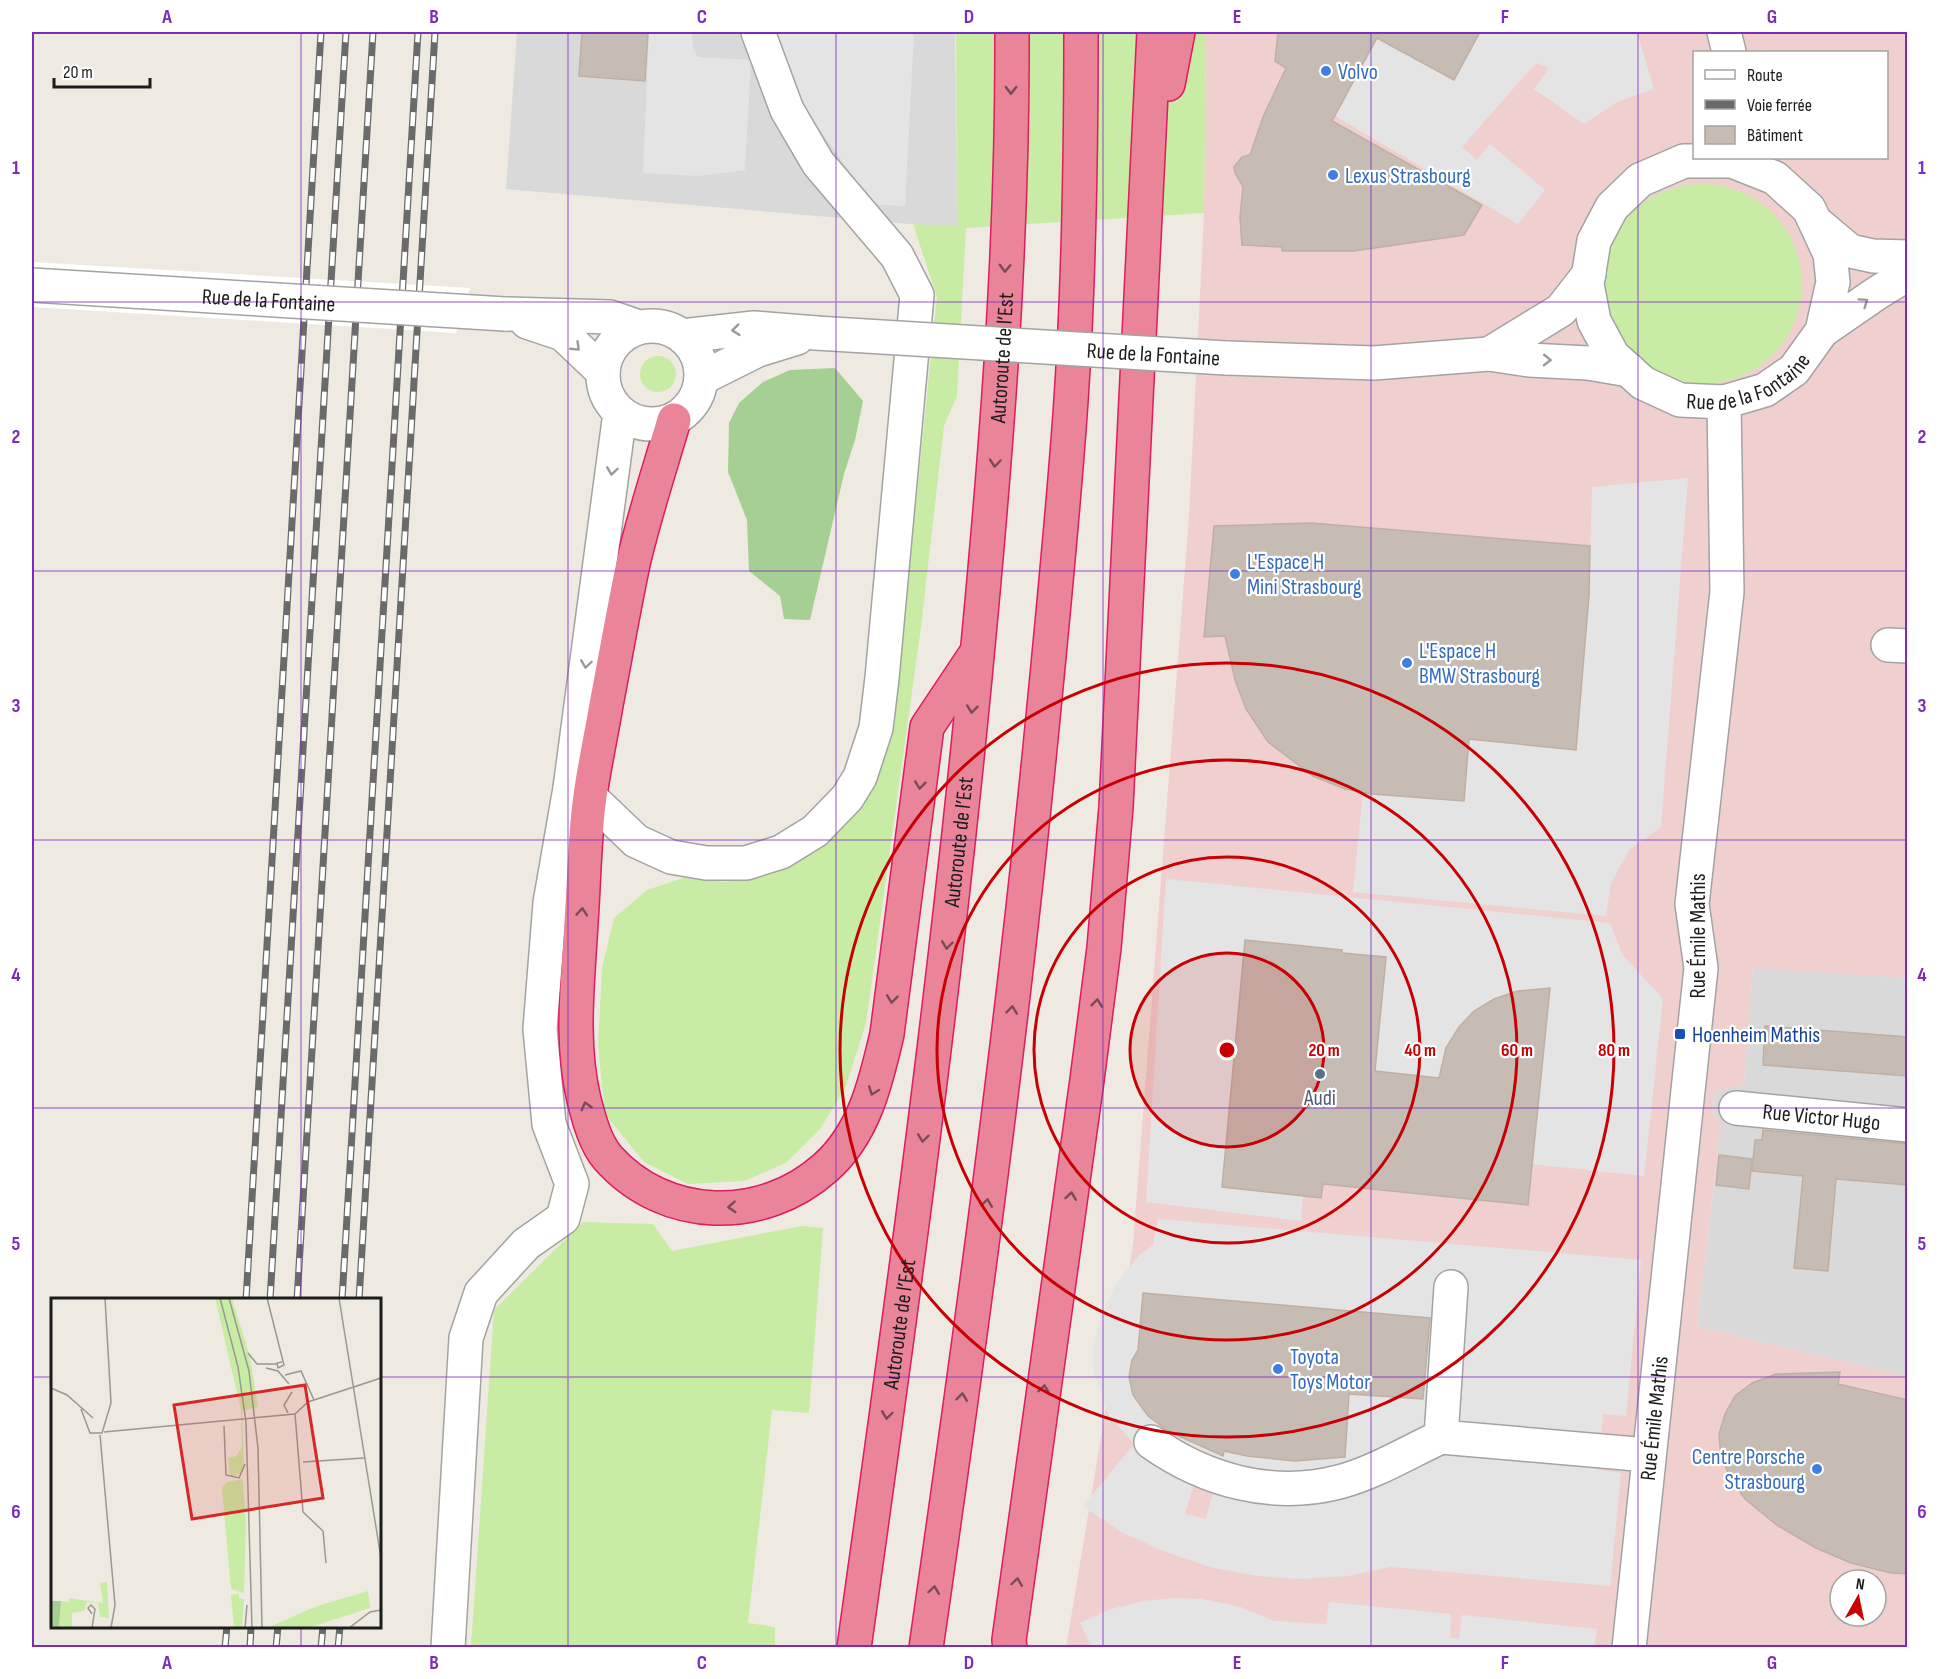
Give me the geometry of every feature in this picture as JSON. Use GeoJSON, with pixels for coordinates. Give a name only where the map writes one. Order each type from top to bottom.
{"type":"FeatureCollection","features":[{"type":"Feature","properties":{"kind":"highway","name":"Autoroute de l’Est"},"geometry":{"type":"LineString","coordinates":[[854,1647],[885,1430],[953,902],[978,651],[1000,411],[1012,32]]}},
{"type":"Feature","properties":{"kind":"highway"},"geometry":{"type":"LineString","coordinates":[[926,1647],[958,1425],[1024,909],[1049,660],[1070,411],[1079,202],[1081,32]]}},
{"type":"Feature","properties":{"kind":"highway"},"geometry":{"type":"LineString","coordinates":[[1009,1645],[1104,948],[1116,807],[1154,32]]}},
{"type":"Feature","properties":{"kind":"highway"},"geometry":{"type":"LineString","coordinates":[[1145,203],[1178,32]]}},
{"type":"Feature","properties":{"kind":"highway"},"geometry":{"type":"LineString","coordinates":[[674,420],[634,562],[580,792],[575,1024],[578,1069],[593,1131],[607,1156],[633,1181],[682,1205],[736,1208],[769,1201],[801,1186],[827,1167],[851,1137],[868,1104],[887,1034],[927,727],[978,651]]}},
{"type":"Feature","properties":{"kind":"street"},"geometry":{"type":"LineString","coordinates":[[580,792],[636,841],[670,857],[706,862],[746,863],[782,852],[815,831],[847,798],[860,777],[876,728],[917,295],[897,256],[818,163],[787,110],[758,32]]}},
{"type":"Feature","properties":{"kind":"street"},"geometry":{"type":"LineString","coordinates":[[1724,32],[1729,51]]}},
{"type":"Feature","properties":{"kind":"street","name":"Rue de la Fontaine"},"geometry":{"type":"LineString","coordinates":[[1690,154],[1640,180],[1612,207],[1594,241],[1587,284],[1594,321],[1612,356],[1643,383],[1680,400],[1724,402],[1765,390],[1794,370],[1822,331],[1908,274]]}},
{"type":"Feature","properties":{"kind":"street","name":"Rue de la Fontaine"},"geometry":{"type":"LineString","coordinates":[[1720,159],[1771,168],[1809,209],[1830,254],[1833,282],[1822,331]]}},
{"type":"Feature","properties":{"kind":"street","name":"Rue de la Fontaine"},"geometry":{"type":"LineString","coordinates":[[1815,222],[1850,251],[1873,256],[1908,256]]}},
{"type":"Feature","properties":{"kind":"street","name":"Rue de la Fontaine"},"geometry":{"type":"LineString","coordinates":[[1489,354],[1561,310],[1589,274]]}},
{"type":"Feature","properties":{"kind":"street","name":"Rue de la Fontaine"},"geometry":{"type":"LineString","coordinates":[[32,285],[505,314],[610,317],[639,327],[654,326],[669,329],[682,336],[754,328],[1226,358],[1374,363],[1489,354],[1528,360],[1588,363],[1629,370]]}},
{"type":"Feature","properties":{"kind":"street","name":"Rue de la Fontaine"},"geometry":{"type":"LineString","coordinates":[[505,314],[563,334],[603,372]]}},
{"type":"Feature","properties":{"kind":"street"},"geometry":{"type":"LineString","coordinates":[[639,327],[625,334],[614,344],[606,357],[603,372],[604,387],[610,401],[620,413],[646,425],[674,420],[685,413],[694,403],[699,391],[702,378],[700,362],[694,347],[682,336]]}},
{"type":"Feature","properties":{"kind":"street","name":"Rue de la Fontaine"},"geometry":{"type":"LineString","coordinates":[[702,378],[758,350],[816,333]]}},
{"type":"Feature","properties":{"kind":"street","name":"Rue Émile Mathis"},"geometry":{"type":"LineString","coordinates":[[1629,1647],[1701,968],[1692,904],[1727,592],[1724,402]]}},
{"type":"Feature","properties":{"kind":"street"},"geometry":{"type":"LineString","coordinates":[[448,1647],[466,1338],[481,1293],[526,1244],[563,1218],[572,1184],[549,1124],[540,1029],[550,903],[580,792],[620,413]]}},
{"type":"Feature","properties":{"kind":"street","name":"Rue Victor Hugo"},"geometry":{"type":"LineString","coordinates":[[1736,1108],[1908,1125]]}},
{"type":"Feature","properties":{"kind":"street"},"geometry":{"type":"LineString","coordinates":[[1441,1437],[1450,1287]]}},
{"type":"Feature","properties":{"kind":"street"},"geometry":{"type":"LineString","coordinates":[[1151,1442],[1172,1457],[1209,1474],[1233,1482],[1280,1489],[1341,1482],[1441,1437],[1648,1455]]}},
{"type":"Feature","properties":{"kind":"shaded area"},"geometry":{"type":"Polygon","coordinates":[[[517,32],[955,32],[957,228],[506,189],[517,32]]]}},
{"type":"Feature","properties":{"kind":"shaded area"},"geometry":{"type":"Polygon","coordinates":[[[649,32],[692,32],[693,48],[698,57],[751,60],[745,170],[698,176],[643,173],[649,32]]]}},
{"type":"Feature","properties":{"kind":"shaded area"},"geometry":{"type":"Polygon","coordinates":[[[773,32],[914,32],[905,206],[873,204],[805,109],[773,32]]]}},
{"type":"Feature","properties":{"kind":"shaded area"},"geometry":{"type":"Polygon","coordinates":[[[1206,32],[1907,32],[1907,978],[1753,968],[1744,1085],[1714,1091],[1713,1113],[1721,1123],[1697,1327],[1907,1376],[1907,1647],[1066,1648],[1133,1244],[1189,516],[1204,213],[1206,32]]]}},
{"type":"Feature","properties":{"kind":"shaded area"},"geometry":{"type":"Polygon","coordinates":[[[1480,32],[1637,32],[1654,89],[1617,102],[1584,124],[1534,89],[1549,68],[1536,63],[1462,147],[1477,160],[1490,144],[1545,190],[1518,224],[1335,116],[1377,38],[1454,80],[1480,32]]]}},
{"type":"Feature","properties":{"kind":"shaded area"},"geometry":{"type":"Polygon","coordinates":[[[1688,478],[1661,827],[1629,850],[1611,883],[1606,916],[1353,892],[1363,792],[1375,794],[1381,731],[1576,750],[1589,596],[1592,487],[1688,478]]]}},
{"type":"Feature","properties":{"kind":"shaded area"},"geometry":{"type":"Polygon","coordinates":[[[1166,879],[1610,923],[1622,954],[1663,999],[1644,1176],[1532,1164],[1550,988],[1518,991],[1494,999],[1474,1011],[1459,1027],[1446,1048],[1439,1078],[1375,1071],[1386,957],[1246,940],[1222,1187],[1303,1196],[1301,1221],[1146,1202],[1166,879]]]}},
{"type":"Feature","properties":{"kind":"shaded area"},"geometry":{"type":"Polygon","coordinates":[[[1753,967],[1907,978],[1907,1376],[1697,1327],[1721,1123],[1713,1113],[1714,1091],[1744,1085],[1753,967]]]}},
{"type":"Feature","properties":{"kind":"shaded area"},"geometry":{"type":"Polygon","coordinates":[[[1158,1219],[1641,1260],[1626,1416],[1603,1414],[1599,1470],[1621,1473],[1610,1586],[1391,1567],[1348,1576],[1299,1579],[1258,1576],[1213,1568],[1166,1552],[1121,1532],[1083,1506],[1134,1444],[1109,1416],[1094,1375],[1093,1349],[1101,1315],[1116,1284],[1138,1256],[1153,1245],[1158,1219]],[[1143,1293],[1138,1350],[1132,1360],[1129,1377],[1133,1395],[1148,1416],[1174,1435],[1201,1446],[1247,1456],[1295,1461],[1345,1457],[1349,1394],[1423,1399],[1429,1318],[1143,1293]],[[1196,1477],[1185,1514],[1206,1519],[1215,1484],[1196,1477]]]}},
{"type":"Feature","properties":{"kind":"shaded area"},"geometry":{"type":"Polygon","coordinates":[[[1172,1598],[1202,1599],[1241,1607],[1274,1621],[1326,1624],[1329,1602],[1451,1614],[1450,1638],[1459,1638],[1462,1615],[1597,1629],[1594,1648],[1092,1648],[1080,1623],[1111,1609],[1144,1601],[1172,1598]]]}},
{"type":"Feature","properties":{"kind":"green space"},"geometry":{"type":"Polygon","coordinates":[[[956,32],[1206,32],[1204,213],[966,228],[957,396],[944,426],[921,627],[866,1023],[845,1089],[820,1129],[786,1163],[744,1181],[688,1184],[644,1162],[605,1114],[598,1046],[602,968],[614,918],[647,890],[683,878],[726,882],[779,870],[864,801],[885,754],[896,697],[937,297],[913,224],[957,226],[956,32]]]}},
{"type":"Feature","properties":{"kind":"green space"},"geometry":{"type":"Polygon","coordinates":[[[1692,184],[1712,184],[1740,191],[1773,213],[1795,246],[1802,274],[1802,294],[1795,322],[1773,355],[1740,377],[1712,384],[1692,384],[1664,377],[1646,367],[1625,348],[1606,313],[1602,294],[1602,274],[1609,246],[1619,228],[1638,207],[1673,188],[1692,184]]]}},
{"type":"Feature","properties":{"kind":"green space"},"geometry":{"type":"Polygon","coordinates":[[[658,356],[671,361],[676,374],[671,387],[658,392],[645,387],[640,374],[645,361],[658,356]]]}},
{"type":"Feature","properties":{"kind":"green space"},"geometry":{"type":"Polygon","coordinates":[[[835,368],[863,401],[810,620],[784,619],[780,596],[749,571],[747,520],[728,472],[729,423],[739,403],[763,382],[790,370],[835,368]]]}},
{"type":"Feature","properties":{"kind":"green space"},"geometry":{"type":"Polygon","coordinates":[[[583,1222],[653,1224],[672,1251],[802,1226],[823,1228],[809,1413],[772,1410],[748,1623],[775,1627],[775,1647],[471,1647],[494,1310],[583,1222]]]}},
{"type":"Feature","properties":{"kind":"pier"},"geometry":{"type":"Polygon","coordinates":[[[32,262],[470,288],[456,333],[32,307],[32,262]]]}},
{"type":"Feature","properties":{"kind":"building"},"geometry":{"type":"Polygon","coordinates":[[[582,32],[648,32],[645,81],[579,76],[582,32]]]}},
{"type":"Feature","properties":{"kind":"building","name":"Lexus Strasbourg"},"geometry":{"type":"Polygon","coordinates":[[[1278,32],[1480,32],[1454,80],[1377,38],[1332,121],[1482,205],[1464,235],[1354,251],[1282,251],[1282,247],[1242,245],[1240,217],[1243,187],[1234,167],[1242,157],[1250,155],[1263,117],[1286,68],[1275,61],[1278,32]]]}},
{"type":"Feature","properties":{"kind":"building","name":"L'Espace H BMW Strasbourg"},"geometry":{"type":"Polygon","coordinates":[[[1311,523],[1590,546],[1589,596],[1576,750],[1469,739],[1464,801],[1372,794],[1345,789],[1313,776],[1268,742],[1246,709],[1235,680],[1225,636],[1204,637],[1214,526],[1311,523]]]}},
{"type":"Feature","properties":{"kind":"building","name":"Audi"},"geometry":{"type":"Polygon","coordinates":[[[1245,940],[1386,957],[1375,1071],[1439,1078],[1446,1048],[1459,1027],[1474,1011],[1494,999],[1518,991],[1550,988],[1528,1205],[1323,1184],[1321,1198],[1222,1187],[1245,940]]]}},
{"type":"Feature","properties":{"kind":"building"},"geometry":{"type":"Polygon","coordinates":[[[1765,1026],[1908,1037],[1908,1076],[1763,1065],[1765,1026]]]}},
{"type":"Feature","properties":{"kind":"building"},"geometry":{"type":"Polygon","coordinates":[[[1763,1130],[1908,1144],[1908,1185],[1836,1179],[1828,1271],[1794,1268],[1803,1176],[1752,1171],[1755,1140],[1762,1140],[1763,1130]]]}},
{"type":"Feature","properties":{"kind":"building"},"geometry":{"type":"Polygon","coordinates":[[[1719,1155],[1752,1159],[1749,1189],[1716,1185],[1719,1155]]]}},
{"type":"Feature","properties":{"kind":"building","name":"Toyota Toys Motor"},"geometry":{"type":"Polygon","coordinates":[[[1143,1293],[1430,1318],[1423,1399],[1349,1394],[1345,1457],[1295,1461],[1224,1451],[1223,1456],[1170,1432],[1148,1416],[1133,1395],[1129,1377],[1132,1360],[1138,1350],[1143,1293]]]}},
{"type":"Feature","properties":{"kind":"building","name":"Centre Porsche Strasbourg"},"geometry":{"type":"Polygon","coordinates":[[[1840,1372],[1838,1384],[1908,1400],[1908,1574],[1891,1573],[1888,1572],[1888,1568],[1871,1568],[1851,1563],[1816,1548],[1778,1526],[1745,1499],[1732,1481],[1721,1457],[1719,1434],[1725,1414],[1735,1396],[1752,1383],[1776,1374],[1840,1372]]]}},
{"type":"Feature","properties":{"kind":"railway"},"geometry":{"type":"LineString","coordinates":[[246,1298],[321,32]]}},
{"type":"Feature","properties":{"kind":"railway"},"geometry":{"type":"LineString","coordinates":[[270,1298],[346,32]]}},
{"type":"Feature","properties":{"kind":"railway"},"geometry":{"type":"LineString","coordinates":[[297,1298],[373,32]]}},
{"type":"Feature","properties":{"kind":"railway"},"geometry":{"type":"LineString","coordinates":[[342,1298],[418,32]]}},
{"type":"Feature","properties":{"kind":"railway"},"geometry":{"type":"LineString","coordinates":[[359,1298],[435,32]]}},
{"type":"Feature","properties":{"kind":"railway"},"geometry":{"type":"LineString","coordinates":[[225,1648],[227,1628]]}},
{"type":"Feature","properties":{"kind":"railway"},"geometry":{"type":"LineString","coordinates":[[250,1648],[251,1628]]}},
{"type":"Feature","properties":{"kind":"railway"},"geometry":{"type":"LineString","coordinates":[[276,1648],[278,1628]]}},
{"type":"Feature","properties":{"kind":"railway"},"geometry":{"type":"LineString","coordinates":[[321,1648],[323,1628]]}},
{"type":"Feature","properties":{"kind":"railway"},"geometry":{"type":"LineString","coordinates":[[338,1648],[340,1628]]}},
{"type":"Feature","properties":{"kind":"place","name":"Volvo"},"geometry":{"type":"Point","coordinates":[1326,71]}},
{"type":"Feature","properties":{"kind":"place","name":"Lexus Strasbourg"},"geometry":{"type":"Point","coordinates":[1333,175]}},
{"type":"Feature","properties":{"kind":"place","name":"L'Espace H Mini Strasbourg"},"geometry":{"type":"Point","coordinates":[1235,574]}},
{"type":"Feature","properties":{"kind":"place","name":"L'Espace H BMW Strasbourg"},"geometry":{"type":"Point","coordinates":[1407,663]}},
{"type":"Feature","properties":{"kind":"place","name":"Hoenheim Mathis"},"geometry":{"type":"Point","coordinates":[1680,1034]}},
{"type":"Feature","properties":{"kind":"place","name":"Audi"},"geometry":{"type":"Point","coordinates":[1320,1074]}},
{"type":"Feature","properties":{"kind":"place","name":"Toyota Toys Motor"},"geometry":{"type":"Point","coordinates":[1278,1369]}},
{"type":"Feature","properties":{"kind":"place","name":"Centre Porsche Strasbourg"},"geometry":{"type":"Point","coordinates":[1817,1469]}}]}
